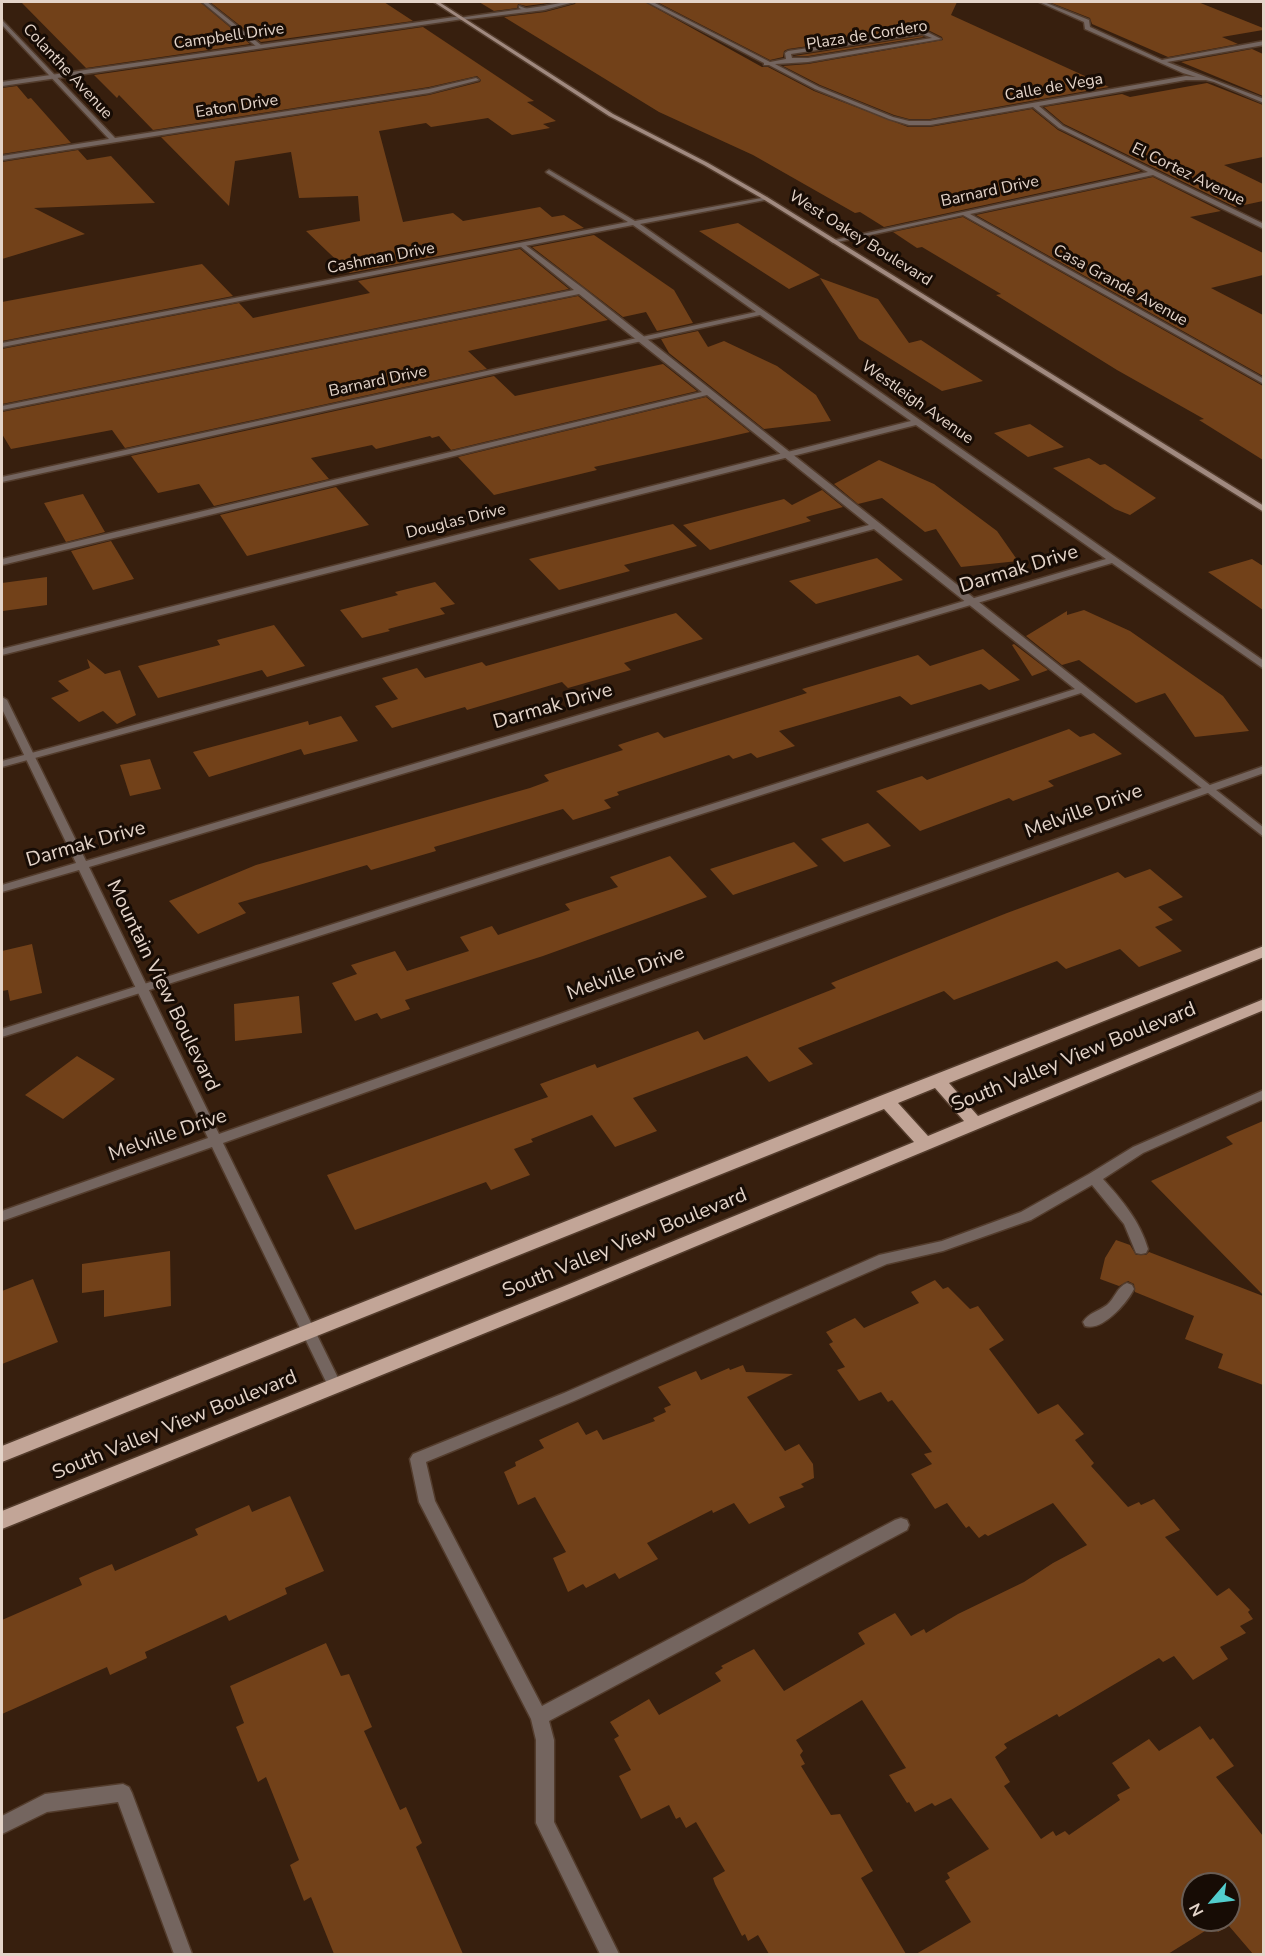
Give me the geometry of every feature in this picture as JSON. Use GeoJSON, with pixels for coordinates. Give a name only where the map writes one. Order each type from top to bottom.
{"type":"FeatureCollection","features":[{"type":"Feature","properties":{"kind":"main road","name":"West Oakey Boulevard"},"geometry":{"type":"LineString","coordinates":[[435,2],[611,115],[706,164],[765,198],[1263,510]]}},
{"type":"Feature","properties":{"kind":"main road","name":"South Valley View Boulevard"},"geometry":{"type":"LineString","coordinates":[[2,1454],[1263,951]]}},
{"type":"Feature","properties":{"kind":"main road","name":"South Valley View Boulevard"},"geometry":{"type":"LineString","coordinates":[[2,1520],[335,1386],[1263,1004]]}},
{"type":"Feature","properties":{"kind":"main road"},"geometry":{"type":"LineString","coordinates":[[937,1080],[975,1123]]}},
{"type":"Feature","properties":{"kind":"main road"},"geometry":{"type":"LineString","coordinates":[[886,1100],[926,1144]]}},
{"type":"Feature","properties":{"kind":"street"},"geometry":{"type":"LineString","coordinates":[[204,2],[259,46]]}},
{"type":"Feature","properties":{"kind":"street"},"geometry":{"type":"LineString","coordinates":[[524,8],[557,2]]}},
{"type":"Feature","properties":{"kind":"street"},"geometry":{"type":"LineString","coordinates":[[524,8],[564,5],[571,2]]}},
{"type":"Feature","properties":{"kind":"street"},"geometry":{"type":"LineString","coordinates":[[650,2],[766,64]]}},
{"type":"Feature","properties":{"kind":"street"},"geometry":{"type":"LineString","coordinates":[[1041,2],[1087,21],[1087,28],[1204,79],[1263,101]]}},
{"type":"Feature","properties":{"kind":"street","name":"Campbell Drive"},"geometry":{"type":"LineString","coordinates":[[2,84],[524,8]]}},
{"type":"Feature","properties":{"kind":"street","name":"Colanthe Avenue"},"geometry":{"type":"LineString","coordinates":[[2,21],[113,140]]}},
{"type":"Feature","properties":{"kind":"street","name":"Plaza de Cordero"},"geometry":{"type":"LineString","coordinates":[[766,64],[789,60],[808,60],[938,39],[923,32],[905,34],[788,53],[789,60]]}},
{"type":"Feature","properties":{"kind":"street"},"geometry":{"type":"LineString","coordinates":[[1164,61],[1263,43]]}},
{"type":"Feature","properties":{"kind":"street","name":"Calle de Vega"},"geometry":{"type":"LineString","coordinates":[[766,64],[817,88],[909,123],[930,123],[1186,78],[1204,79]]}},
{"type":"Feature","properties":{"kind":"street","name":"Eaton Drive"},"geometry":{"type":"LineString","coordinates":[[2,158],[417,93],[476,80]]}},
{"type":"Feature","properties":{"kind":"street","name":"El Cortez Avenue"},"geometry":{"type":"LineString","coordinates":[[1035,105],[1061,128],[1263,227]]}},
{"type":"Feature","properties":{"kind":"street","name":"Westleigh Avenue"},"geometry":{"type":"LineString","coordinates":[[549,172],[634,223],[1263,666]]}},
{"type":"Feature","properties":{"kind":"street","name":"Barnard Drive"},"geometry":{"type":"LineString","coordinates":[[833,241],[1153,173]]}},
{"type":"Feature","properties":{"kind":"street","name":"Cashman Drive"},"geometry":{"type":"LineString","coordinates":[[2,345],[765,198]]}},
{"type":"Feature","properties":{"kind":"street","name":"Casa Grande Avenue"},"geometry":{"type":"LineString","coordinates":[[964,213],[1263,382]]}},
{"type":"Feature","properties":{"kind":"street"},"geometry":{"type":"LineString","coordinates":[[522,245],[1263,834]]}},
{"type":"Feature","properties":{"kind":"street"},"geometry":{"type":"LineString","coordinates":[[2,408],[581,291]]}},
{"type":"Feature","properties":{"kind":"street","name":"Barnard Drive"},"geometry":{"type":"LineString","coordinates":[[2,480],[761,313]]}},
{"type":"Feature","properties":{"kind":"street"},"geometry":{"type":"LineString","coordinates":[[2,562],[707,393]]}},
{"type":"Feature","properties":{"kind":"street","name":"Douglas Drive"},"geometry":{"type":"LineString","coordinates":[[2,652],[918,422]]}},
{"type":"Feature","properties":{"kind":"street"},"geometry":{"type":"LineString","coordinates":[[2,764],[875,526]]}},
{"type":"Feature","properties":{"kind":"street","name":"Darmak Drive"},"geometry":{"type":"LineString","coordinates":[[2,889],[1114,560]]}},
{"type":"Feature","properties":{"kind":"street"},"geometry":{"type":"LineString","coordinates":[[2,1033],[1081,690]]}},
{"type":"Feature","properties":{"kind":"street","name":"Mountain View Boulevard"},"geometry":{"type":"LineString","coordinates":[[2,700],[335,1386]]}},
{"type":"Feature","properties":{"kind":"street","name":"Melville Drive"},"geometry":{"type":"LineString","coordinates":[[2,1216],[1263,769]]}},
{"type":"Feature","properties":{"kind":"street"},"geometry":{"type":"LineString","coordinates":[[610,1954],[545,1823],[545,1740],[539,1718],[427,1502],[418,1459],[569,1397],[884,1259],[943,1246],[1026,1216],[1138,1150],[1263,1094]]}},
{"type":"Feature","properties":{"kind":"street"},"geometry":{"type":"LineString","coordinates":[[1094,1178],[1127,1217],[1139,1238],[1142,1249]]}},
{"type":"Feature","properties":{"kind":"street"},"geometry":{"type":"LineString","coordinates":[[1090,1322],[1113,1308],[1127,1289]]}},
{"type":"Feature","properties":{"kind":"street"},"geometry":{"type":"LineString","coordinates":[[539,1718],[901,1525]]}},
{"type":"Feature","properties":{"kind":"street"},"geometry":{"type":"LineString","coordinates":[[2,1825],[45,1803],[123,1793],[183,1954]]}},
{"type":"Feature","properties":{"kind":"building"},"geometry":{"type":"Polygon","coordinates":[[[21,2],[200,2],[250,44],[86,68],[21,2]]]}},
{"type":"Feature","properties":{"kind":"building"},"geometry":{"type":"Polygon","coordinates":[[[210,2],[384,2],[413,21],[261,42],[210,2]]]}},
{"type":"Feature","properties":{"kind":"building"},"geometry":{"type":"Polygon","coordinates":[[[479,2],[556,2],[526,6],[518,4],[517,8],[494,11],[479,2]]]}},
{"type":"Feature","properties":{"kind":"building"},"geometry":{"type":"Polygon","coordinates":[[[576,2],[645,2],[762,67],[768,67],[814,91],[908,127],[930,127],[1032,109],[1058,130],[1141,171],[884,227],[753,155],[659,112],[504,17],[545,12],[576,2]]]}},
{"type":"Feature","properties":{"kind":"building"},"geometry":{"type":"Polygon","coordinates":[[[657,2],[957,2],[951,15],[1109,87],[930,119],[909,119],[820,85],[783,66],[808,64],[943,40],[942,37],[926,29],[788,49],[784,51],[783,57],[770,60],[657,2]]]}},
{"type":"Feature","properties":{"kind":"building"},"geometry":{"type":"Polygon","coordinates":[[[1049,2],[1198,2],[1263,28],[1263,30],[1222,37],[1238,44],[1168,57],[1092,24],[1090,18],[1049,2]]]}},
{"type":"Feature","properties":{"kind":"building"},"geometry":{"type":"Polygon","coordinates":[[[423,27],[534,101],[527,102],[556,121],[543,124],[550,128],[512,135],[488,118],[431,127],[426,123],[379,131],[403,222],[453,213],[463,221],[540,207],[552,217],[564,215],[584,228],[350,273],[306,231],[360,221],[358,196],[299,198],[291,152],[235,161],[229,206],[161,137],[429,95],[480,82],[477,76],[429,87],[153,130],[119,95],[117,98],[94,75],[423,27]]]}},
{"type":"Feature","properties":{"kind":"building"},"geometry":{"type":"Polygon","coordinates":[[[924,37],[808,56],[794,56],[924,37]]]}},
{"type":"Feature","properties":{"kind":"building"},"geometry":{"type":"Polygon","coordinates":[[[1252,49],[1263,54],[1263,96],[1181,62],[1252,49]]]}},
{"type":"Feature","properties":{"kind":"building"},"geometry":{"type":"Polygon","coordinates":[[[1207,83],[1263,105],[1263,157],[1224,165],[1263,184],[1263,201],[1235,207],[1064,124],[1044,107],[1122,94],[1130,97],[1207,83]]]}},
{"type":"Feature","properties":{"kind":"building"},"geometry":{"type":"Polygon","coordinates":[[[17,86],[28,99],[31,98],[71,143],[2,154],[2,88],[17,86]]]}},
{"type":"Feature","properties":{"kind":"building"},"geometry":{"type":"Polygon","coordinates":[[[78,150],[87,160],[111,156],[155,203],[34,208],[85,234],[2,259],[2,162],[78,150]]]}},
{"type":"Feature","properties":{"kind":"building"},"geometry":{"type":"Polygon","coordinates":[[[1153,177],[1221,211],[1190,217],[1263,253],[1263,275],[1211,288],[1263,315],[1263,376],[976,215],[1153,177]]]}},
{"type":"Feature","properties":{"kind":"building"},"geometry":{"type":"Polygon","coordinates":[[[963,217],[1263,386],[1263,460],[1199,420],[1204,419],[1117,370],[996,295],[1001,294],[922,247],[917,248],[893,232],[963,217]]]}},
{"type":"Feature","properties":{"kind":"building"},"geometry":{"type":"Polygon","coordinates":[[[738,223],[820,275],[789,289],[699,231],[738,223]]]}},
{"type":"Feature","properties":{"kind":"building"},"geometry":{"type":"Polygon","coordinates":[[[594,235],[674,290],[693,323],[657,331],[646,312],[623,317],[532,247],[594,235]]]}},
{"type":"Feature","properties":{"kind":"building"},"geometry":{"type":"Polygon","coordinates":[[[520,249],[569,289],[2,404],[2,349],[239,303],[253,318],[370,293],[358,281],[520,249]]]}},
{"type":"Feature","properties":{"kind":"building"},"geometry":{"type":"Polygon","coordinates":[[[202,264],[233,296],[2,341],[2,302],[202,264]]]}},
{"type":"Feature","properties":{"kind":"building"},"geometry":{"type":"Polygon","coordinates":[[[820,278],[878,299],[909,343],[921,340],[983,381],[942,391],[859,339],[820,278]]]}},
{"type":"Feature","properties":{"kind":"building"},"geometry":{"type":"Polygon","coordinates":[[[578,296],[608,320],[468,351],[487,369],[125,448],[112,430],[11,449],[2,434],[2,412],[578,296]]]}},
{"type":"Feature","properties":{"kind":"building"},"geometry":{"type":"Polygon","coordinates":[[[698,331],[708,347],[724,341],[777,366],[816,395],[831,421],[764,429],[669,353],[661,339],[698,331]]]}},
{"type":"Feature","properties":{"kind":"building"},"geometry":{"type":"Polygon","coordinates":[[[663,364],[697,391],[451,450],[439,436],[432,438],[430,436],[376,449],[372,445],[311,458],[329,479],[214,506],[199,484],[158,493],[131,456],[494,376],[515,396],[663,364]]]}},
{"type":"Feature","properties":{"kind":"building"},"geometry":{"type":"Polygon","coordinates":[[[706,397],[750,432],[594,467],[597,470],[494,495],[458,457],[706,397]]]}},
{"type":"Feature","properties":{"kind":"building"},"geometry":{"type":"Polygon","coordinates":[[[1030,424],[1064,447],[1028,457],[994,433],[1030,424]]]}},
{"type":"Feature","properties":{"kind":"building"},"geometry":{"type":"Polygon","coordinates":[[[1089,458],[1100,465],[1105,464],[1156,498],[1130,515],[1115,509],[1053,468],[1089,458]]]}},
{"type":"Feature","properties":{"kind":"building"},"geometry":{"type":"Polygon","coordinates":[[[879,460],[934,484],[997,531],[1018,561],[961,567],[936,529],[925,532],[882,498],[858,504],[834,484],[879,460]]]}},
{"type":"Feature","properties":{"kind":"building"},"geometry":{"type":"Polygon","coordinates":[[[336,487],[369,525],[247,556],[220,515],[336,487]]]}},
{"type":"Feature","properties":{"kind":"building"},"geometry":{"type":"Polygon","coordinates":[[[822,490],[843,507],[806,517],[811,521],[710,550],[683,525],[784,499],[792,505],[822,490]]]}},
{"type":"Feature","properties":{"kind":"building"},"geometry":{"type":"Polygon","coordinates":[[[83,494],[105,532],[66,542],[44,503],[83,494]]]}},
{"type":"Feature","properties":{"kind":"building"},"geometry":{"type":"Polygon","coordinates":[[[673,524],[697,546],[624,565],[630,571],[559,590],[529,559],[673,524]]]}},
{"type":"Feature","properties":{"kind":"building"},"geometry":{"type":"Polygon","coordinates":[[[111,541],[134,579],[93,590],[71,551],[111,541]]]}},
{"type":"Feature","properties":{"kind":"building"},"geometry":{"type":"Polygon","coordinates":[[[877,558],[903,580],[816,604],[789,581],[877,558]]]}},
{"type":"Feature","properties":{"kind":"building"},"geometry":{"type":"Polygon","coordinates":[[[1252,559],[1263,566],[1263,610],[1208,572],[1252,559]]]}},
{"type":"Feature","properties":{"kind":"building"},"geometry":{"type":"Polygon","coordinates":[[[47,577],[47,605],[3,611],[2,583],[47,577]]]}},
{"type":"Feature","properties":{"kind":"building"},"geometry":{"type":"Polygon","coordinates":[[[435,582],[455,604],[440,608],[445,614],[388,629],[390,631],[362,638],[340,610],[398,595],[395,592],[435,582]]]}},
{"type":"Feature","properties":{"kind":"building"},"geometry":{"type":"Polygon","coordinates":[[[1084,610],[1130,631],[1223,696],[1249,731],[1195,737],[1165,693],[1136,703],[1079,660],[1062,665],[1026,636],[1067,611],[1067,615],[1084,610]]]}},
{"type":"Feature","properties":{"kind":"building"},"geometry":{"type":"Polygon","coordinates":[[[676,613],[703,639],[624,663],[631,670],[568,688],[562,682],[467,710],[465,707],[392,728],[375,706],[398,699],[382,678],[417,668],[425,678],[482,662],[486,666],[676,613]]]}},
{"type":"Feature","properties":{"kind":"building"},"geometry":{"type":"Polygon","coordinates":[[[274,625],[305,666],[267,677],[262,670],[158,698],[138,666],[220,645],[217,640],[274,625]]]}},
{"type":"Feature","properties":{"kind":"building"},"geometry":{"type":"Polygon","coordinates":[[[1014,644],[1048,670],[1032,676],[1012,645],[1014,644]]]}},
{"type":"Feature","properties":{"kind":"building"},"geometry":{"type":"Polygon","coordinates":[[[983,649],[1020,680],[989,690],[981,684],[911,705],[900,696],[779,731],[795,746],[757,758],[751,753],[733,759],[729,755],[617,792],[619,795],[604,800],[611,808],[573,820],[563,809],[434,847],[436,851],[371,870],[367,865],[238,903],[246,913],[198,934],[169,901],[256,865],[530,788],[549,781],[544,775],[623,750],[618,745],[658,732],[664,738],[807,693],[802,689],[918,655],[930,666],[983,649]]]}},
{"type":"Feature","properties":{"kind":"building"},"geometry":{"type":"Polygon","coordinates":[[[87,659],[105,674],[120,670],[136,715],[117,724],[103,711],[79,722],[51,698],[69,691],[58,681],[90,668],[87,659]]]}},
{"type":"Feature","properties":{"kind":"building"},"geometry":{"type":"Polygon","coordinates":[[[341,716],[358,741],[304,755],[301,749],[209,777],[193,752],[308,721],[309,725],[341,716]]]}},
{"type":"Feature","properties":{"kind":"building"},"geometry":{"type":"Polygon","coordinates":[[[1069,729],[1080,737],[1094,733],[1122,754],[1048,781],[1054,786],[1013,801],[1009,798],[920,831],[876,791],[922,776],[927,780],[1069,729]]]}},
{"type":"Feature","properties":{"kind":"building"},"geometry":{"type":"Polygon","coordinates":[[[150,759],[161,789],[130,796],[120,765],[150,759]]]}},
{"type":"Feature","properties":{"kind":"building"},"geometry":{"type":"Polygon","coordinates":[[[868,823],[891,846],[844,862],[821,839],[868,823]]]}},
{"type":"Feature","properties":{"kind":"building"},"geometry":{"type":"Polygon","coordinates":[[[794,842],[818,866],[733,895],[710,869],[794,842]]]}},
{"type":"Feature","properties":{"kind":"building"},"geometry":{"type":"Polygon","coordinates":[[[670,856],[707,897],[543,956],[405,1000],[410,1009],[381,1019],[377,1013],[355,1021],[332,983],[357,974],[351,965],[395,951],[407,971],[469,951],[460,937],[492,926],[498,935],[570,910],[565,904],[618,887],[610,877],[670,856]]]}},
{"type":"Feature","properties":{"kind":"building"},"geometry":{"type":"Polygon","coordinates":[[[1150,869],[1183,897],[1158,907],[1173,920],[1155,927],[1182,951],[1139,967],[1120,949],[1066,969],[1057,961],[954,1000],[944,991],[798,1048],[813,1064],[769,1082],[747,1056],[633,1098],[657,1131],[615,1147],[592,1115],[531,1139],[533,1142],[514,1149],[530,1175],[491,1190],[486,1182],[355,1230],[327,1175],[548,1097],[540,1084],[595,1064],[597,1068],[698,1031],[704,1040],[836,988],[831,983],[1007,913],[1118,872],[1125,878],[1150,869]]]}},
{"type":"Feature","properties":{"kind":"building"},"geometry":{"type":"Polygon","coordinates":[[[32,944],[42,993],[10,1001],[8,990],[2,991],[2,951],[32,944]]]}},
{"type":"Feature","properties":{"kind":"building"},"geometry":{"type":"Polygon","coordinates":[[[299,996],[302,1033],[235,1041],[234,1004],[299,996]]]}},
{"type":"Feature","properties":{"kind":"building"},"geometry":{"type":"Polygon","coordinates":[[[77,1056],[115,1079],[63,1119],[25,1095],[77,1056]]]}},
{"type":"Feature","properties":{"kind":"building"},"geometry":{"type":"Polygon","coordinates":[[[1263,1121],[1263,1295],[1151,1181],[1233,1144],[1226,1137],[1263,1121]]]}},
{"type":"Feature","properties":{"kind":"building"},"geometry":{"type":"Polygon","coordinates":[[[1116,1240],[1130,1245],[1136,1255],[1146,1255],[1149,1252],[1263,1296],[1263,1385],[1218,1368],[1223,1354],[1185,1339],[1194,1316],[1135,1292],[1134,1284],[1128,1281],[1119,1286],[1100,1279],[1105,1258],[1116,1240]]]}},
{"type":"Feature","properties":{"kind":"building"},"geometry":{"type":"Polygon","coordinates":[[[170,1251],[171,1306],[104,1317],[104,1290],[82,1293],[82,1264],[170,1251]]]}},
{"type":"Feature","properties":{"kind":"building"},"geometry":{"type":"Polygon","coordinates":[[[33,1279],[58,1342],[2,1364],[2,1291],[33,1279]]]}},
{"type":"Feature","properties":{"kind":"building"},"geometry":{"type":"Polygon","coordinates":[[[935,1280],[943,1289],[948,1287],[970,1309],[978,1306],[1004,1340],[989,1349],[1038,1414],[1058,1404],[1084,1434],[1075,1440],[1094,1463],[1091,1466],[1128,1507],[1139,1502],[1141,1505],[1154,1499],[1180,1530],[1165,1537],[1217,1596],[1229,1588],[1250,1610],[1248,1612],[1253,1619],[1240,1626],[1246,1633],[1220,1647],[1228,1659],[1193,1680],[1174,1656],[1163,1662],[1159,1658],[1059,1717],[1057,1714],[1004,1744],[1007,1748],[995,1757],[1010,1782],[1004,1786],[1041,1839],[1053,1831],[1056,1836],[1065,1831],[1069,1835],[1120,1800],[1117,1795],[1130,1788],[1112,1763],[1149,1739],[1159,1751],[1200,1726],[1210,1740],[1213,1738],[1234,1766],[1216,1777],[1263,1836],[1263,1954],[1253,1954],[1234,1932],[1241,1932],[1241,1872],[1181,1872],[1181,1932],[1203,1932],[1168,1954],[916,1954],[971,1922],[945,1881],[950,1878],[947,1873],[989,1849],[951,1798],[935,1806],[932,1803],[915,1812],[909,1802],[907,1803],[889,1775],[906,1768],[862,1700],[796,1740],[803,1751],[800,1755],[805,1764],[801,1766],[831,1815],[840,1814],[873,1871],[861,1878],[906,1954],[769,1954],[758,1935],[748,1941],[745,1934],[742,1936],[713,1878],[725,1871],[696,1822],[686,1828],[680,1817],[676,1819],[669,1805],[641,1819],[619,1776],[631,1770],[614,1739],[619,1736],[610,1722],[649,1699],[659,1715],[721,1681],[715,1673],[723,1668],[721,1666],[754,1649],[784,1691],[865,1644],[858,1633],[895,1613],[911,1636],[924,1629],[926,1633],[958,1614],[1024,1582],[1087,1545],[1053,1503],[988,1536],[985,1534],[979,1538],[969,1526],[966,1528],[947,1503],[935,1509],[911,1474],[932,1464],[924,1454],[932,1452],[892,1400],[888,1402],[881,1392],[859,1401],[837,1370],[845,1367],[829,1344],[833,1342],[826,1332],[855,1318],[864,1328],[919,1303],[911,1292],[935,1280]]]}},
{"type":"Feature","properties":{"kind":"building"},"geometry":{"type":"Polygon","coordinates":[[[743,1365],[746,1372],[793,1374],[747,1397],[785,1451],[799,1444],[813,1464],[814,1478],[801,1484],[804,1487],[779,1497],[785,1507],[749,1524],[734,1503],[713,1513],[712,1510],[647,1543],[658,1559],[619,1579],[615,1573],[586,1588],[583,1584],[568,1592],[553,1558],[566,1552],[535,1497],[518,1505],[504,1472],[516,1466],[515,1462],[544,1448],[539,1440],[578,1422],[586,1435],[597,1430],[603,1440],[655,1421],[653,1418],[666,1412],[664,1408],[671,1405],[658,1387],[696,1371],[701,1380],[729,1368],[730,1370],[743,1365]]]}},
{"type":"Feature","properties":{"kind":"building"},"geometry":{"type":"Polygon","coordinates":[[[290,1496],[324,1571],[285,1588],[287,1594],[229,1621],[226,1615],[145,1652],[147,1658],[110,1675],[107,1667],[2,1714],[2,1620],[82,1585],[79,1578],[95,1571],[112,1564],[115,1571],[198,1535],[195,1529],[249,1505],[252,1512],[290,1496]]]}},
{"type":"Feature","properties":{"kind":"building"},"geometry":{"type":"Polygon","coordinates":[[[326,1643],[341,1676],[349,1674],[372,1727],[364,1731],[400,1810],[406,1807],[422,1843],[416,1847],[463,1954],[334,1954],[311,1897],[304,1901],[290,1865],[299,1860],[266,1777],[258,1782],[236,1727],[244,1723],[230,1686],[326,1643]]]}}]}
